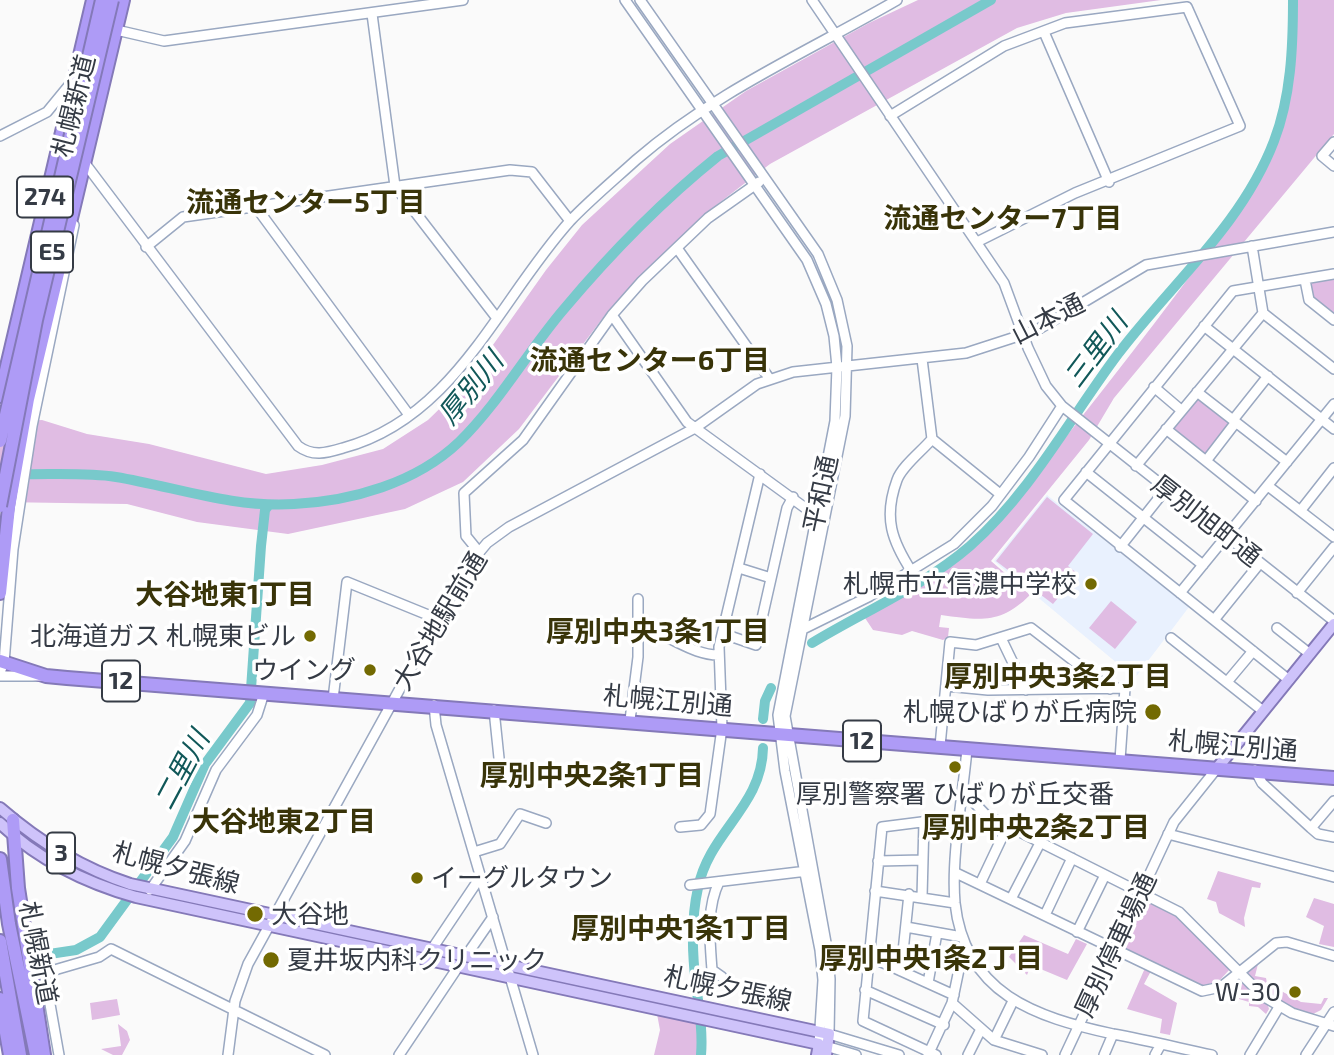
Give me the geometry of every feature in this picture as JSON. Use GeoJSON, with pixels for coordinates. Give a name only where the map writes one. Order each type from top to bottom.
{"type":"FeatureCollection","features":[{"type":"Feature","properties":{"kind":"highway","name":"札幌新道"},"geometry":{"type":"LineString","coordinates":[[0,396],[93,0]]}},
{"type":"Feature","properties":{"kind":"highway","name":"E5"},"geometry":{"type":"LineString","coordinates":[[0,441],[102,0]]}},
{"type":"Feature","properties":{"kind":"highway","name":"E5"},"geometry":{"type":"LineString","coordinates":[[0,506],[33,332],[112,0]]}},
{"type":"Feature","properties":{"kind":"highway","name":"札幌新道"},"geometry":{"type":"LineString","coordinates":[[0,593],[22,436],[123,0]]}},
{"type":"Feature","properties":{"kind":"highway","name":"札幌江別通"},"geometry":{"type":"LineString","coordinates":[[1,668],[46,676],[630,720],[785,735],[1334,778]]}},
{"type":"Feature","properties":{"kind":"highway"},"geometry":{"type":"LineString","coordinates":[[7,821],[14,837],[27,949],[20,962],[44,1055]]}},
{"type":"Feature","properties":{"kind":"highway","name":"札幌新道"},"geometry":{"type":"LineString","coordinates":[[0,859],[36,1055]]}},
{"type":"Feature","properties":{"kind":"highway"},"geometry":{"type":"LineString","coordinates":[[0,941],[10,1055]]}},
{"type":"Feature","properties":{"kind":"highway"},"geometry":{"type":"LineString","coordinates":[[4,1002],[20,1055]]}},
{"type":"Feature","properties":{"kind":"main road"},"geometry":{"type":"LineString","coordinates":[[1218,767],[1334,623]]}},
{"type":"Feature","properties":{"kind":"main road","name":"札幌夕張線"},"geometry":{"type":"LineString","coordinates":[[0,808],[7,821],[130,892],[148,889],[506,965],[652,1002],[822,1050]]}},
{"type":"Feature","properties":{"kind":"main road","name":"札幌夕張線"},"geometry":{"type":"LineString","coordinates":[[14,837],[73,873],[130,892],[268,927],[510,978],[734,1013],[825,1033]]}},
{"type":"Feature","properties":{"kind":"main road"},"geometry":{"type":"LineString","coordinates":[[822,1050],[825,1033]]}},
{"type":"Feature","properties":{"kind":"street"},"geometry":{"type":"LineString","coordinates":[[88,23],[164,41],[463,0]]}},
{"type":"Feature","properties":{"kind":"street","name":"平和通"},"geometry":{"type":"LineString","coordinates":[[625,0],[807,260],[830,318],[837,367],[835,421],[798,631],[778,715],[785,735],[808,871],[831,979],[825,1033]]}},
{"type":"Feature","properties":{"kind":"street","name":"平和通"},"geometry":{"type":"LineString","coordinates":[[640,0],[804,231],[828,276],[842,318],[848,366],[845,416],[821,511]]}},
{"type":"Feature","properties":{"kind":"street"},"geometry":{"type":"LineString","coordinates":[[798,631],[912,572],[954,544],[1000,494],[1066,409],[1046,386],[1022,336],[1004,283],[811,0]]}},
{"type":"Feature","properties":{"kind":"street"},"geometry":{"type":"LineString","coordinates":[[84,162],[298,446],[307,452],[321,454],[364,443],[437,396],[467,361],[496,317],[570,221],[637,159],[703,108],[897,0]]}},
{"type":"Feature","properties":{"kind":"street"},"geometry":{"type":"LineString","coordinates":[[890,116],[1004,46],[1065,23],[1187,7],[1240,126],[1109,182],[1075,193],[976,242]]}},
{"type":"Feature","properties":{"kind":"street"},"geometry":{"type":"LineString","coordinates":[[372,14],[395,186],[496,317]]}},
{"type":"Feature","properties":{"kind":"street"},"geometry":{"type":"LineString","coordinates":[[1044,32],[1109,182]]}},
{"type":"Feature","properties":{"kind":"street"},"geometry":{"type":"LineString","coordinates":[[0,136],[47,112],[62,97],[75,76]]}},
{"type":"Feature","properties":{"kind":"street"},"geometry":{"type":"LineString","coordinates":[[1334,142],[1322,156],[1334,166]]}},
{"type":"Feature","properties":{"kind":"street"},"geometry":{"type":"LineString","coordinates":[[146,247],[183,217],[510,170],[532,172],[570,221]]}},
{"type":"Feature","properties":{"kind":"street"},"geometry":{"type":"LineString","coordinates":[[479,552],[466,536],[464,493],[523,440],[612,315],[708,218],[766,177]]}},
{"type":"Feature","properties":{"kind":"street"},"geometry":{"type":"LineString","coordinates":[[1,668],[19,505],[32,426],[72,243],[79,185]]}},
{"type":"Feature","properties":{"kind":"street"},"geometry":{"type":"LineString","coordinates":[[256,208],[409,415]]}},
{"type":"Feature","properties":{"kind":"street","name":"山本通"},"geometry":{"type":"LineString","coordinates":[[837,367],[967,353],[1022,336],[1055,320],[1130,272],[1155,262],[1334,232]]}},
{"type":"Feature","properties":{"kind":"street"},"geometry":{"type":"LineString","coordinates":[[1252,246],[1263,313],[1334,369]]}},
{"type":"Feature","properties":{"kind":"street"},"geometry":{"type":"LineString","coordinates":[[677,247],[769,378]]}},
{"type":"Feature","properties":{"kind":"street"},"geometry":{"type":"LineString","coordinates":[[1289,680],[1064,500],[1233,291],[1334,274]]}},
{"type":"Feature","properties":{"kind":"street"},"geometry":{"type":"LineString","coordinates":[[1305,280],[1309,300],[1334,320]]}},
{"type":"Feature","properties":{"kind":"street"},"geometry":{"type":"LineString","coordinates":[[1136,466],[1263,313]]}},
{"type":"Feature","properties":{"kind":"street"},"geometry":{"type":"LineString","coordinates":[[612,315],[687,422],[808,510],[821,511]]}},
{"type":"Feature","properties":{"kind":"street"},"geometry":{"type":"LineString","coordinates":[[1205,326],[1334,429]]}},
{"type":"Feature","properties":{"kind":"street"},"geometry":{"type":"LineString","coordinates":[[922,359],[932,439],[1000,494]]}},
{"type":"Feature","properties":{"kind":"street","name":"大谷地駅前通"},"geometry":{"type":"LineString","coordinates":[[228,1055],[235,1002],[245,970],[438,618],[479,552],[509,527],[695,428],[769,378],[837,367]]}},
{"type":"Feature","properties":{"kind":"street"},"geometry":{"type":"LineString","coordinates":[[1206,461],[1268,376]]}},
{"type":"Feature","properties":{"kind":"street"},"geometry":{"type":"LineString","coordinates":[[1154,387],[1181,410]]}},
{"type":"Feature","properties":{"kind":"street"},"geometry":{"type":"LineString","coordinates":[[1197,392],[1287,463]]}},
{"type":"Feature","properties":{"kind":"street"},"geometry":{"type":"LineString","coordinates":[[1180,593],[1334,404]]}},
{"type":"Feature","properties":{"kind":"street","name":"厚別旭町通"},"geometry":{"type":"LineString","coordinates":[[1066,409],[1334,623]]}},
{"type":"Feature","properties":{"kind":"street"},"geometry":{"type":"LineString","coordinates":[[1166,429],[1256,501]]}},
{"type":"Feature","properties":{"kind":"street"},"geometry":{"type":"LineString","coordinates":[[912,572],[892,538],[891,513],[897,478],[932,439]]}},
{"type":"Feature","properties":{"kind":"street"},"geometry":{"type":"LineString","coordinates":[[1301,510],[1334,468]]}},
{"type":"Feature","properties":{"kind":"street"},"geometry":{"type":"LineString","coordinates":[[1086,472],[1203,565]]}},
{"type":"Feature","properties":{"kind":"street"},"geometry":{"type":"LineString","coordinates":[[680,827],[701,825],[710,814],[722,728],[718,655],[760,474]]}},
{"type":"Feature","properties":{"kind":"street"},"geometry":{"type":"LineString","coordinates":[[1268,485],[1334,537]]}},
{"type":"Feature","properties":{"kind":"street"},"geometry":{"type":"LineString","coordinates":[[1120,547],[1166,489]]}},
{"type":"Feature","properties":{"kind":"street"},"geometry":{"type":"LineString","coordinates":[[724,634],[756,645],[793,498]]}},
{"type":"Feature","properties":{"kind":"street"},"geometry":{"type":"LineString","coordinates":[[1297,593],[1334,547]]}},
{"type":"Feature","properties":{"kind":"street"},"geometry":{"type":"LineString","coordinates":[[1214,620],[1260,563]]}},
{"type":"Feature","properties":{"kind":"street"},"geometry":{"type":"LineString","coordinates":[[738,568],[771,578]]}},
{"type":"Feature","properties":{"kind":"street"},"geometry":{"type":"LineString","coordinates":[[333,699],[347,582],[438,618]]}},
{"type":"Feature","properties":{"kind":"street"},"geometry":{"type":"LineString","coordinates":[[630,720],[639,631],[638,599]]}},
{"type":"Feature","properties":{"kind":"street"},"geometry":{"type":"LineString","coordinates":[[940,746],[950,642],[976,645],[1031,628],[1110,689]]}},
{"type":"Feature","properties":{"kind":"street"},"geometry":{"type":"LineString","coordinates":[[1277,628],[1310,653]]}},
{"type":"Feature","properties":{"kind":"street"},"geometry":{"type":"LineString","coordinates":[[639,631],[655,631],[702,654],[718,655]]}},
{"type":"Feature","properties":{"kind":"street"},"geometry":{"type":"LineString","coordinates":[[1001,638],[1026,690]]}},
{"type":"Feature","properties":{"kind":"street"},"geometry":{"type":"LineString","coordinates":[[1171,638],[1264,711]]}},
{"type":"Feature","properties":{"kind":"street"},"geometry":{"type":"LineString","coordinates":[[1227,682],[1253,651]]}},
{"type":"Feature","properties":{"kind":"street"},"geometry":{"type":"LineString","coordinates":[[946,686],[1026,690],[1125,688],[1120,760]]}},
{"type":"Feature","properties":{"kind":"street"},"geometry":{"type":"LineString","coordinates":[[148,889],[185,841],[216,770],[257,715],[255,693]]}},
{"type":"Feature","properties":{"kind":"street"},"geometry":{"type":"LineString","coordinates":[[434,705],[436,725],[533,1055]]}},
{"type":"Feature","properties":{"kind":"street"},"geometry":{"type":"LineString","coordinates":[[495,710],[499,758]]}},
{"type":"Feature","properties":{"kind":"street"},"geometry":{"type":"LineString","coordinates":[[967,749],[955,902],[967,949],[990,981],[1013,1001],[1046,1017],[1078,1027],[1209,1055]]}},
{"type":"Feature","properties":{"kind":"street","name":"厚別停車場通"},"geometry":{"type":"LineString","coordinates":[[1065,1055],[1174,822],[1218,767]]}},
{"type":"Feature","properties":{"kind":"street"},"geometry":{"type":"LineString","coordinates":[[1255,770],[1262,783],[1311,828],[1318,834],[1334,838]]}},
{"type":"Feature","properties":{"kind":"street"},"geometry":{"type":"LineString","coordinates":[[963,791],[986,815],[1141,892],[1195,925],[1236,973],[1279,1007],[1330,1025]]}},
{"type":"Feature","properties":{"kind":"street"},"geometry":{"type":"LineString","coordinates":[[1311,828],[1334,801]]}},
{"type":"Feature","properties":{"kind":"street"},"geometry":{"type":"LineString","coordinates":[[474,852],[500,844],[520,814],[547,823]]}},
{"type":"Feature","properties":{"kind":"street"},"geometry":{"type":"LineString","coordinates":[[961,817],[882,827],[863,1021],[932,1054],[953,999],[962,955],[967,949]]}},
{"type":"Feature","properties":{"kind":"street"},"geometry":{"type":"LineString","coordinates":[[922,897],[924,821]]}},
{"type":"Feature","properties":{"kind":"street"},"geometry":{"type":"LineString","coordinates":[[980,884],[1007,827]]}},
{"type":"Feature","properties":{"kind":"street"},"geometry":{"type":"LineString","coordinates":[[1168,834],[1334,877]]}},
{"type":"Feature","properties":{"kind":"street"},"geometry":{"type":"LineString","coordinates":[[1011,900],[1040,843]]}},
{"type":"Feature","properties":{"kind":"street"},"geometry":{"type":"LineString","coordinates":[[1045,915],[1072,858]]}},
{"type":"Feature","properties":{"kind":"street"},"geometry":{"type":"LineString","coordinates":[[878,861],[923,860]]}},
{"type":"Feature","properties":{"kind":"street"},"geometry":{"type":"LineString","coordinates":[[692,885],[808,871]]}},
{"type":"Feature","properties":{"kind":"street"},"geometry":{"type":"LineString","coordinates":[[956,873],[1202,991],[1216,989],[1268,948],[1282,942],[1334,956]]}},
{"type":"Feature","properties":{"kind":"street"},"geometry":{"type":"LineString","coordinates":[[1077,932],[1105,875]]}},
{"type":"Feature","properties":{"kind":"street"},"geometry":{"type":"LineString","coordinates":[[432,949],[481,876]]}},
{"type":"Feature","properties":{"kind":"street"},"geometry":{"type":"LineString","coordinates":[[719,882],[713,896],[709,931],[712,970],[722,977]]}},
{"type":"Feature","properties":{"kind":"street"},"geometry":{"type":"LineString","coordinates":[[875,891],[955,902]]}},
{"type":"Feature","properties":{"kind":"street"},"geometry":{"type":"LineString","coordinates":[[901,971],[909,894]]}},
{"type":"Feature","properties":{"kind":"street"},"geometry":{"type":"LineString","coordinates":[[466,956],[494,917]]}},
{"type":"Feature","properties":{"kind":"street"},"geometry":{"type":"LineString","coordinates":[[906,927],[962,937]]}},
{"type":"Feature","properties":{"kind":"street"},"geometry":{"type":"LineString","coordinates":[[928,983],[937,933]]}},
{"type":"Feature","properties":{"kind":"street"},"geometry":{"type":"LineString","coordinates":[[59,1055],[45,976],[51,971],[99,957],[109,949],[117,950],[235,1002],[325,1055]]}},
{"type":"Feature","properties":{"kind":"street"},"geometry":{"type":"LineString","coordinates":[[868,956],[928,983],[953,999],[994,1040],[1042,1055]]}},
{"type":"Feature","properties":{"kind":"street"},"geometry":{"type":"LineString","coordinates":[[399,1055],[458,967]]}},
{"type":"Feature","properties":{"kind":"street"},"geometry":{"type":"LineString","coordinates":[[864,990],[944,1025]]}},
{"type":"Feature","properties":{"kind":"street"},"geometry":{"type":"LineString","coordinates":[[994,1040],[1013,1001]]}},
{"type":"Feature","properties":{"kind":"street"},"geometry":{"type":"LineString","coordinates":[[1250,1055],[1279,1007]]}},
{"type":"Feature","properties":{"kind":"street"},"geometry":{"type":"LineString","coordinates":[[1306,1055],[1330,1025],[1334,1012]]}},
{"type":"Feature","properties":{"kind":"street"},"geometry":{"type":"LineString","coordinates":[[968,1055],[981,1029]]}},
{"type":"Feature","properties":{"kind":"street"},"geometry":{"type":"LineString","coordinates":[[825,1033],[899,1055]]}},
{"type":"Feature","properties":{"kind":"street"},"geometry":{"type":"LineString","coordinates":[[1104,1055],[1113,1034]]}},
{"type":"Feature","properties":{"kind":"street"},"geometry":{"type":"LineString","coordinates":[[1154,1055],[1161,1044]]}},
{"type":"Feature","properties":{"kind":"street"},"geometry":{"type":"LineString","coordinates":[[822,1050],[856,1055]]}},
{"type":"Feature","properties":{"kind":"shaded area"},"geometry":{"type":"Polygon","coordinates":[[[918,0],[1161,0],[1066,13],[1017,28],[770,164],[702,216],[605,315],[519,429],[463,482],[405,509],[288,534],[197,522],[127,504],[0,502],[0,423],[42,420],[87,434],[149,444],[266,474],[322,465],[383,449],[428,420],[466,383],[546,270],[582,225],[670,144],[746,91],[869,23],[918,0]]]}},
{"type":"Feature","properties":{"kind":"shaded area"},"geometry":{"type":"Polygon","coordinates":[[[1298,0],[1334,0],[1334,134],[1114,398],[1089,440],[991,561],[1030,595],[1019,605],[999,616],[978,619],[941,615],[939,627],[949,628],[948,637],[943,640],[912,631],[902,635],[873,630],[863,615],[972,547],[1004,517],[1245,202],[1272,157],[1283,124],[1292,71],[1298,0]]]}},
{"type":"Feature","properties":{"kind":"shaded area"},"geometry":{"type":"Polygon","coordinates":[[[1334,278],[1334,316],[1313,300],[1310,283],[1334,278]]]}},
{"type":"Feature","properties":{"kind":"shaded area"},"geometry":{"type":"Polygon","coordinates":[[[1197,394],[1234,422],[1205,458],[1168,429],[1197,394]]]}},
{"type":"Feature","properties":{"kind":"shaded area","name":"札幌市立信濃中学校"},"geometry":{"type":"Polygon","coordinates":[[[1047,495],[1189,607],[1135,678],[994,561],[1047,495]]]}},
{"type":"Feature","properties":{"kind":"shaded area"},"geometry":{"type":"Polygon","coordinates":[[[1047,497],[1093,534],[1068,566],[1078,574],[1053,604],[996,561],[1047,497]]]}},
{"type":"Feature","properties":{"kind":"shaded area"},"geometry":{"type":"Polygon","coordinates":[[[1111,601],[1137,622],[1115,649],[1089,628],[1111,601]]]}},
{"type":"Feature","properties":{"kind":"shaded area"},"geometry":{"type":"Polygon","coordinates":[[[1218,871],[1261,883],[1260,888],[1252,887],[1244,918],[1245,927],[1219,913],[1216,902],[1207,899],[1218,871]]]}},
{"type":"Feature","properties":{"kind":"shaded area"},"geometry":{"type":"Polygon","coordinates":[[[1142,897],[1177,913],[1230,969],[1219,981],[1202,986],[1119,947],[1142,897]]]}},
{"type":"Feature","properties":{"kind":"shaded area"},"geometry":{"type":"Polygon","coordinates":[[[1314,898],[1334,904],[1334,947],[1319,944],[1324,926],[1306,917],[1314,898]]]}},
{"type":"Feature","properties":{"kind":"shaded area"},"geometry":{"type":"Polygon","coordinates":[[[1024,935],[1068,954],[1076,939],[1087,944],[1067,980],[1031,965],[1027,975],[1009,957],[1024,935]]]}},
{"type":"Feature","properties":{"kind":"shaded area"},"geometry":{"type":"Polygon","coordinates":[[[1255,961],[1258,964],[1255,976],[1266,978],[1267,983],[1301,1002],[1321,1004],[1324,998],[1328,998],[1321,1010],[1311,1015],[1268,997],[1245,978],[1244,967],[1255,961]]]}},
{"type":"Feature","properties":{"kind":"shaded area"},"geometry":{"type":"Polygon","coordinates":[[[1145,968],[1151,971],[1144,984],[1177,1003],[1170,1035],[1160,1033],[1162,1019],[1127,1009],[1145,968]]]}},
{"type":"Feature","properties":{"kind":"shaded area"},"geometry":{"type":"Polygon","coordinates":[[[1236,975],[1266,999],[1269,1009],[1266,1014],[1258,1007],[1249,1006],[1249,1002],[1239,999],[1234,991],[1221,988],[1236,975]]]}},
{"type":"Feature","properties":{"kind":"shaded area"},"geometry":{"type":"Polygon","coordinates":[[[117,999],[120,1015],[92,1020],[90,1003],[117,999]]]}},
{"type":"Feature","properties":{"kind":"shaded area"},"geometry":{"type":"Polygon","coordinates":[[[657,1014],[698,1021],[700,1055],[654,1055],[660,1030],[657,1014]]]}},
{"type":"Feature","properties":{"kind":"shaded area"},"geometry":{"type":"Polygon","coordinates":[[[118,1024],[127,1031],[130,1040],[122,1055],[113,1055],[101,1049],[121,1046],[118,1024]]]}},
{"type":"Feature","properties":{"kind":"waterway","name":"厚別川"},"geometry":{"type":"LineString","coordinates":[[16,474],[104,475],[226,500],[271,504],[338,499],[403,479],[442,456],[474,427],[582,288],[638,228],[697,173],[718,156],[991,0]]}},
{"type":"Feature","properties":{"kind":"waterway","name":"三里川"},"geometry":{"type":"LineString","coordinates":[[812,643],[933,574],[992,525],[1049,454],[1118,354],[1225,227],[1260,171],[1280,124],[1290,72],[1293,0]]}},
{"type":"Feature","properties":{"kind":"waterway","name":"二里川"},"geometry":{"type":"LineString","coordinates":[[23,958],[76,950],[100,937],[173,837],[205,764],[250,703],[261,546],[265,510],[269,505]]}},
{"type":"Feature","properties":{"kind":"waterway","name":"三里川"},"geometry":{"type":"LineString","coordinates":[[763,719],[765,701],[771,688]]}},
{"type":"Feature","properties":{"kind":"waterway","name":"三里川"},"geometry":{"type":"LineString","coordinates":[[701,1055],[693,948],[698,888],[713,851],[754,787],[763,748]]}},
{"type":"Feature","properties":{"kind":"place","name":"札幌市立信濃中学校"},"geometry":{"type":"Point","coordinates":[1091,584]}},
{"type":"Feature","properties":{"kind":"place","name":"北海道ガス 札幌東ビル"},"geometry":{"type":"Point","coordinates":[310,636]}},
{"type":"Feature","properties":{"kind":"place","name":"ウイング"},"geometry":{"type":"Point","coordinates":[370,670]}},
{"type":"Feature","properties":{"kind":"place","name":"札幌ひばりが丘病院"},"geometry":{"type":"Point","coordinates":[1153,712]}},
{"type":"Feature","properties":{"kind":"place","name":"厚別警察署 ひばりが丘交番"},"geometry":{"type":"Point","coordinates":[955,767]}},
{"type":"Feature","properties":{"kind":"place","name":"イーグルタウン"},"geometry":{"type":"Point","coordinates":[417,878]}},
{"type":"Feature","properties":{"kind":"place","name":"大谷地"},"geometry":{"type":"Point","coordinates":[255,914]}},
{"type":"Feature","properties":{"kind":"place","name":"夏井坂内科クリニック"},"geometry":{"type":"Point","coordinates":[271,960]}},
{"type":"Feature","properties":{"kind":"place","name":"W-30"},"geometry":{"type":"Point","coordinates":[1295,992]}},
{"type":"Feature","properties":{"kind":"district","name":"流通センター5丁目"},"geometry":{"type":"Point","coordinates":[306,203]}},
{"type":"Feature","properties":{"kind":"district","name":"流通センター7丁目"},"geometry":{"type":"Point","coordinates":[1003,219]}},
{"type":"Feature","properties":{"kind":"district","name":"流通センター6丁目"},"geometry":{"type":"Point","coordinates":[650,361]}},
{"type":"Feature","properties":{"kind":"district","name":"大谷地東1丁目"},"geometry":{"type":"Point","coordinates":[225,595]}},
{"type":"Feature","properties":{"kind":"district","name":"厚別中央3条1丁目"},"geometry":{"type":"Point","coordinates":[658,632]}},
{"type":"Feature","properties":{"kind":"district","name":"厚別中央3条2丁目"},"geometry":{"type":"Point","coordinates":[1058,677]}},
{"type":"Feature","properties":{"kind":"district","name":"厚別中央2条1丁目"},"geometry":{"type":"Point","coordinates":[592,776]}},
{"type":"Feature","properties":{"kind":"district","name":"大谷地東2丁目"},"geometry":{"type":"Point","coordinates":[284,822]}},
{"type":"Feature","properties":{"kind":"district","name":"厚別中央2条2丁目"},"geometry":{"type":"Point","coordinates":[1036,828]}},
{"type":"Feature","properties":{"kind":"district","name":"厚別中央1条1丁目"},"geometry":{"type":"Point","coordinates":[681,929]}},
{"type":"Feature","properties":{"kind":"district","name":"厚別中央1条2丁目"},"geometry":{"type":"Point","coordinates":[931,959]}}]}
